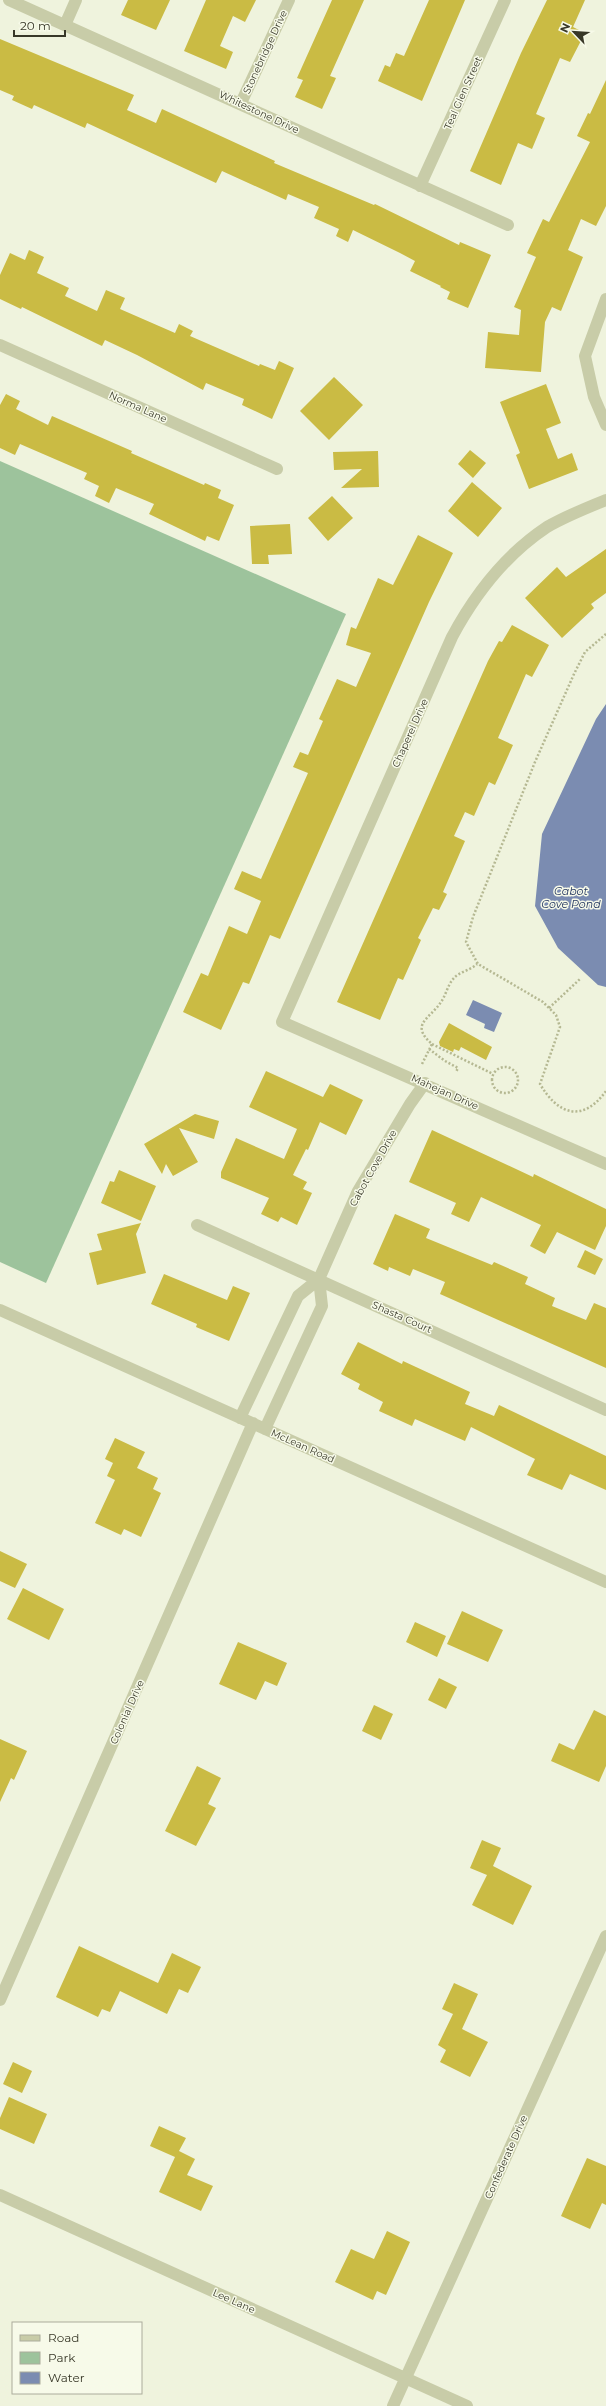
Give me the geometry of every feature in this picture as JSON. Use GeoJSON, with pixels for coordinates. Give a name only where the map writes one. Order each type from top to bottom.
{"type":"FeatureCollection","features":[{"type":"Feature","properties":{"kind":"street","name":"Whitestone Drive"},"geometry":{"type":"LineString","coordinates":[[9,0],[420,186],[508,224]]}},
{"type":"Feature","properties":{"kind":"street"},"geometry":{"type":"LineString","coordinates":[[65,25],[76,0]]}},
{"type":"Feature","properties":{"kind":"street","name":"Stonebridge Drive"},"geometry":{"type":"LineString","coordinates":[[241,104],[289,0]]}},
{"type":"Feature","properties":{"kind":"street","name":"Teal Glen Street"},"geometry":{"type":"LineString","coordinates":[[420,186],[505,0]]}},
{"type":"Feature","properties":{"kind":"street"},"geometry":{"type":"LineString","coordinates":[[606,299],[585,356],[594,397],[606,425]]}},
{"type":"Feature","properties":{"kind":"street","name":"Norma Lane"},"geometry":{"type":"LineString","coordinates":[[0,345],[277,469]]}},
{"type":"Feature","properties":{"kind":"street","name":"Chaperel Drive"},"geometry":{"type":"LineString","coordinates":[[282,1022],[464,614],[493,574],[520,549],[547,528],[606,500]]}},
{"type":"Feature","properties":{"kind":"street","name":"Mahejan Drive"},"geometry":{"type":"LineString","coordinates":[[282,1022],[425,1083],[606,1164]]}},
{"type":"Feature","properties":{"kind":"street","name":"Cabot Cove Drive"},"geometry":{"type":"LineString","coordinates":[[240,1418],[298,1296],[319,1279],[358,1191],[410,1104],[425,1083]]}},
{"type":"Feature","properties":{"kind":"street","name":"Shasta Court"},"geometry":{"type":"LineString","coordinates":[[197,1225],[606,1410]]}},
{"type":"Feature","properties":{"kind":"street"},"geometry":{"type":"LineString","coordinates":[[265,1429],[322,1306],[319,1279]]}},
{"type":"Feature","properties":{"kind":"street","name":"McLean Road"},"geometry":{"type":"LineString","coordinates":[[0,1310],[606,1582]]}},
{"type":"Feature","properties":{"kind":"street","name":"Colonial Drive"},"geometry":{"type":"LineString","coordinates":[[0,2000],[253,1423]]}},
{"type":"Feature","properties":{"kind":"street","name":"Confederate Drive"},"geometry":{"type":"LineString","coordinates":[[393,2406],[606,1936]]}},
{"type":"Feature","properties":{"kind":"street","name":"Lee Lane"},"geometry":{"type":"LineString","coordinates":[[0,2196],[467,2406]]}},
{"type":"Feature","properties":{"kind":"path"},"geometry":{"type":"LineString","coordinates":[[606,634],[585,652],[574,674],[473,916],[466,942],[478,964],[543,1002],[556,1015],[560,1027],[540,1084],[549,1099],[574,1112],[590,1109],[606,1091]]}},
{"type":"Feature","properties":{"kind":"path"},"geometry":{"type":"LineString","coordinates":[[478,964],[453,978],[440,1003],[424,1019],[421,1030],[424,1037],[432,1044],[493,1074]]}},
{"type":"Feature","properties":{"kind":"path"},"geometry":{"type":"LineString","coordinates":[[549,1008],[580,979]]}},
{"type":"Feature","properties":{"kind":"path"},"geometry":{"type":"LineString","coordinates":[[422,1064],[432,1044]]}},
{"type":"Feature","properties":{"kind":"path"},"geometry":{"type":"LineString","coordinates":[[429,1049],[444,1062],[458,1068],[456,1072]]}},
{"type":"Feature","properties":{"kind":"path"},"geometry":{"type":"LineString","coordinates":[[498,1068],[512,1068],[518,1074],[516,1087],[510,1092],[497,1090],[492,1084],[493,1074],[498,1068]]}},
{"type":"Feature","properties":{"kind":"green space"},"geometry":{"type":"Polygon","coordinates":[[[0,461],[346,614],[46,1283],[0,1262],[0,461]]]}},
{"type":"Feature","properties":{"kind":"water","name":"Cabot Cove Pond"},"geometry":{"type":"Polygon","coordinates":[[[606,704],[606,987],[598,985],[558,948],[535,906],[542,834],[596,719],[606,704]]]}},
{"type":"Feature","properties":{"kind":"water"},"geometry":{"type":"Polygon","coordinates":[[[473,1000],[502,1013],[494,1032],[484,1028],[485,1024],[466,1015],[473,1000]]]}},
{"type":"Feature","properties":{"kind":"building"},"geometry":{"type":"Polygon","coordinates":[[[128,0],[170,0],[156,30],[121,15],[128,0]]]}},
{"type":"Feature","properties":{"kind":"building"},"geometry":{"type":"Polygon","coordinates":[[[206,0],[256,0],[245,22],[233,16],[220,46],[233,52],[226,69],[184,51],[206,0]]]}},
{"type":"Feature","properties":{"kind":"building"},"geometry":{"type":"Polygon","coordinates":[[[332,0],[364,0],[330,76],[336,78],[322,109],[295,97],[303,80],[297,78],[332,0]]]}},
{"type":"Feature","properties":{"kind":"building"},"geometry":{"type":"Polygon","coordinates":[[[429,0],[465,0],[422,101],[378,81],[385,65],[390,67],[396,53],[404,56],[429,0]]]}},
{"type":"Feature","properties":{"kind":"building"},"geometry":{"type":"Polygon","coordinates":[[[547,0],[585,0],[573,27],[585,33],[570,62],[560,58],[536,114],[545,118],[532,149],[518,143],[501,185],[470,171],[521,53],[547,0]]]}},
{"type":"Feature","properties":{"kind":"building"},"geometry":{"type":"Polygon","coordinates":[[[0,39],[134,95],[127,110],[156,123],[162,109],[275,161],[274,163],[374,205],[375,204],[459,245],[460,242],[491,255],[468,308],[447,299],[450,292],[440,287],[441,286],[410,271],[415,261],[353,230],[348,242],[336,236],[339,229],[314,218],[319,207],[288,194],[286,200],[222,171],[216,183],[87,123],[85,128],[34,105],[32,109],[12,100],[14,96],[0,90],[0,39]]]}},
{"type":"Feature","properties":{"kind":"building"},"geometry":{"type":"Polygon","coordinates":[[[606,80],[606,206],[596,226],[581,219],[568,250],[583,257],[561,311],[552,307],[545,322],[541,372],[485,368],[488,332],[519,335],[521,310],[514,307],[536,257],[527,253],[543,219],[549,222],[590,142],[577,136],[588,113],[590,114],[606,80]]]}},
{"type":"Feature","properties":{"kind":"building"},"geometry":{"type":"Polygon","coordinates":[[[29,250],[44,257],[37,273],[69,288],[65,296],[97,311],[106,290],[125,298],[120,309],[175,333],[179,324],[193,331],[190,336],[259,366],[260,364],[275,370],[279,361],[294,368],[272,419],[242,405],[244,399],[206,383],[203,390],[105,340],[102,346],[22,307],[21,309],[0,299],[0,275],[10,253],[25,260],[29,250]]]}},
{"type":"Feature","properties":{"kind":"building"},"geometry":{"type":"Polygon","coordinates":[[[334,377],[363,405],[329,440],[300,411],[334,377]]]}},
{"type":"Feature","properties":{"kind":"building"},"geometry":{"type":"Polygon","coordinates":[[[546,384],[561,423],[546,429],[558,459],[572,453],[578,470],[529,489],[516,455],[520,453],[500,402],[546,384]]]}},
{"type":"Feature","properties":{"kind":"building"},"geometry":{"type":"Polygon","coordinates":[[[6,394],[20,401],[16,409],[48,425],[52,416],[204,485],[205,483],[221,490],[218,498],[234,505],[219,541],[207,536],[205,541],[149,514],[154,504],[116,488],[109,503],[95,496],[99,486],[84,479],[87,473],[20,444],[15,455],[0,448],[0,405],[6,394]]]}},
{"type":"Feature","properties":{"kind":"building"},"geometry":{"type":"Polygon","coordinates":[[[470,450],[486,463],[473,478],[458,464],[470,450]]]}},
{"type":"Feature","properties":{"kind":"building"},"geometry":{"type":"Polygon","coordinates":[[[378,451],[379,487],[341,488],[362,469],[334,470],[333,452],[378,451]]]}},
{"type":"Feature","properties":{"kind":"building"},"geometry":{"type":"Polygon","coordinates":[[[472,482],[502,508],[478,537],[448,511],[472,482]]]}},
{"type":"Feature","properties":{"kind":"building"},"geometry":{"type":"Polygon","coordinates":[[[332,496],[353,518],[328,541],[308,518],[332,496]]]}},
{"type":"Feature","properties":{"kind":"building"},"geometry":{"type":"Polygon","coordinates":[[[290,524],[292,554],[268,555],[269,564],[252,564],[250,526],[290,524]]]}},
{"type":"Feature","properties":{"kind":"building"},"geometry":{"type":"Polygon","coordinates":[[[418,535],[453,553],[429,602],[280,939],[270,935],[249,984],[243,982],[221,1030],[183,1012],[201,973],[208,976],[229,926],[247,934],[261,901],[234,889],[242,871],[261,879],[308,773],[293,767],[300,752],[308,755],[323,721],[319,719],[337,679],[356,687],[371,653],[346,645],[351,627],[356,629],[378,578],[393,585],[418,535]]]}},
{"type":"Feature","properties":{"kind":"building"},"geometry":{"type":"Polygon","coordinates":[[[606,549],[606,593],[591,604],[594,608],[562,638],[525,598],[557,567],[566,577],[606,549]]]}},
{"type":"Feature","properties":{"kind":"building"},"geometry":{"type":"Polygon","coordinates":[[[512,625],[549,645],[532,677],[526,674],[498,738],[513,745],[495,785],[489,782],[474,816],[465,812],[454,836],[465,841],[443,892],[447,894],[439,910],[433,908],[418,938],[421,940],[403,980],[398,978],[380,1020],[337,1002],[488,661],[499,641],[502,642],[512,625]]]}},
{"type":"Feature","properties":{"kind":"building"},"geometry":{"type":"Polygon","coordinates":[[[449,1023],[492,1047],[486,1060],[461,1047],[459,1051],[454,1049],[453,1052],[440,1046],[439,1042],[449,1023]]]}},
{"type":"Feature","properties":{"kind":"building"},"geometry":{"type":"Polygon","coordinates":[[[266,1071],[323,1097],[330,1084],[363,1100],[346,1135],[320,1122],[308,1150],[306,1149],[293,1175],[307,1182],[303,1189],[312,1193],[297,1225],[281,1217],[278,1222],[261,1214],[269,1198],[221,1178],[221,1172],[236,1138],[284,1159],[297,1129],[249,1107],[266,1071]]]}},
{"type":"Feature","properties":{"kind":"building"},"geometry":{"type":"Polygon","coordinates":[[[195,1114],[219,1121],[214,1139],[179,1128],[198,1162],[173,1176],[166,1164],[162,1174],[144,1144],[195,1114]]]}},
{"type":"Feature","properties":{"kind":"building"},"geometry":{"type":"Polygon","coordinates":[[[432,1130],[533,1177],[534,1174],[606,1209],[606,1226],[595,1250],[557,1232],[545,1254],[530,1246],[541,1225],[481,1197],[469,1222],[451,1214],[456,1203],[409,1182],[432,1130]]]}},
{"type":"Feature","properties":{"kind":"building"},"geometry":{"type":"Polygon","coordinates":[[[119,1170],[156,1186],[141,1221],[101,1203],[110,1181],[114,1182],[119,1170]]]}},
{"type":"Feature","properties":{"kind":"building"},"geometry":{"type":"Polygon","coordinates":[[[395,1214],[430,1229],[426,1238],[492,1265],[494,1262],[528,1277],[525,1284],[555,1298],[552,1306],[586,1320],[594,1303],[606,1308],[606,1368],[440,1294],[445,1282],[413,1269],[410,1276],[389,1267],[388,1271],[373,1264],[395,1214]]]}},
{"type":"Feature","properties":{"kind":"building"},"geometry":{"type":"Polygon","coordinates":[[[141,1223],[136,1234],[146,1273],[97,1285],[89,1253],[102,1250],[97,1234],[141,1223]]]}},
{"type":"Feature","properties":{"kind":"building"},"geometry":{"type":"Polygon","coordinates":[[[585,1250],[603,1259],[595,1275],[577,1267],[585,1250]]]}},
{"type":"Feature","properties":{"kind":"building"},"geometry":{"type":"Polygon","coordinates":[[[164,1274],[227,1300],[233,1286],[250,1293],[229,1341],[196,1327],[197,1324],[151,1304],[164,1274]]]}},
{"type":"Feature","properties":{"kind":"building"},"geometry":{"type":"Polygon","coordinates":[[[358,1342],[402,1364],[403,1361],[470,1392],[465,1404],[494,1416],[499,1405],[606,1456],[606,1490],[570,1474],[562,1490],[527,1475],[535,1459],[471,1427],[465,1441],[415,1419],[412,1426],[379,1411],[383,1402],[358,1389],[360,1384],[341,1374],[358,1342]]]}},
{"type":"Feature","properties":{"kind":"building"},"geometry":{"type":"Polygon","coordinates":[[[115,1438],[145,1452],[137,1468],[158,1478],[153,1489],[161,1493],[141,1537],[124,1529],[121,1535],[95,1523],[115,1480],[107,1476],[113,1463],[105,1459],[115,1438]]]}},
{"type":"Feature","properties":{"kind":"building"},"geometry":{"type":"Polygon","coordinates":[[[0,1551],[27,1564],[15,1588],[0,1581],[0,1551]]]}},
{"type":"Feature","properties":{"kind":"building"},"geometry":{"type":"Polygon","coordinates":[[[23,1588],[64,1609],[49,1640],[7,1619],[23,1588]]]}},
{"type":"Feature","properties":{"kind":"building"},"geometry":{"type":"Polygon","coordinates":[[[462,1611],[503,1630],[488,1662],[447,1644],[462,1611]]]}},
{"type":"Feature","properties":{"kind":"building"},"geometry":{"type":"Polygon","coordinates":[[[415,1622],[446,1636],[437,1657],[406,1642],[415,1622]]]}},
{"type":"Feature","properties":{"kind":"building"},"geometry":{"type":"Polygon","coordinates":[[[238,1642],[287,1663],[277,1686],[265,1681],[256,1700],[219,1684],[238,1642]]]}},
{"type":"Feature","properties":{"kind":"building"},"geometry":{"type":"Polygon","coordinates":[[[439,1678],[457,1687],[446,1709],[428,1700],[439,1678]]]}},
{"type":"Feature","properties":{"kind":"building"},"geometry":{"type":"Polygon","coordinates":[[[374,1705],[393,1714],[381,1740],[362,1731],[374,1705]]]}},
{"type":"Feature","properties":{"kind":"building"},"geometry":{"type":"Polygon","coordinates":[[[594,1710],[606,1716],[606,1766],[599,1782],[551,1761],[559,1743],[574,1750],[594,1710]]]}},
{"type":"Feature","properties":{"kind":"building"},"geometry":{"type":"Polygon","coordinates":[[[0,1739],[27,1751],[14,1780],[11,1778],[0,1802],[0,1739]]]}},
{"type":"Feature","properties":{"kind":"building"},"geometry":{"type":"Polygon","coordinates":[[[197,1766],[221,1778],[208,1804],[216,1808],[196,1846],[165,1831],[197,1766]]]}},
{"type":"Feature","properties":{"kind":"building"},"geometry":{"type":"Polygon","coordinates":[[[482,1840],[501,1848],[493,1866],[532,1886],[513,1925],[472,1905],[487,1875],[470,1868],[482,1840]]]}},
{"type":"Feature","properties":{"kind":"building"},"geometry":{"type":"Polygon","coordinates":[[[79,1946],[158,1983],[172,1953],[201,1967],[188,1993],[179,1989],[167,2014],[120,1991],[110,2012],[102,2009],[98,2017],[56,1997],[79,1946]]]}},
{"type":"Feature","properties":{"kind":"building"},"geometry":{"type":"Polygon","coordinates":[[[454,1983],[478,1994],[462,2029],[488,2042],[470,2077],[440,2062],[446,2050],[438,2045],[453,2014],[442,2009],[454,1983]]]}},
{"type":"Feature","properties":{"kind":"building"},"geometry":{"type":"Polygon","coordinates":[[[13,2062],[32,2071],[22,2093],[3,2084],[13,2062]]]}},
{"type":"Feature","properties":{"kind":"building"},"geometry":{"type":"Polygon","coordinates":[[[9,2097],[47,2114],[34,2144],[0,2129],[0,2118],[9,2097]]]}},
{"type":"Feature","properties":{"kind":"building"},"geometry":{"type":"Polygon","coordinates":[[[159,2126],[186,2138],[179,2151],[195,2159],[187,2175],[213,2186],[201,2211],[159,2192],[175,2157],[150,2146],[159,2126]]]}},
{"type":"Feature","properties":{"kind":"building"},"geometry":{"type":"Polygon","coordinates":[[[587,2158],[606,2166],[606,2205],[602,2203],[590,2229],[561,2216],[587,2158]]]}},
{"type":"Feature","properties":{"kind":"building"},"geometry":{"type":"Polygon","coordinates":[[[387,2231],[410,2242],[386,2295],[377,2291],[373,2300],[335,2282],[351,2249],[374,2259],[387,2231]]]}}]}
